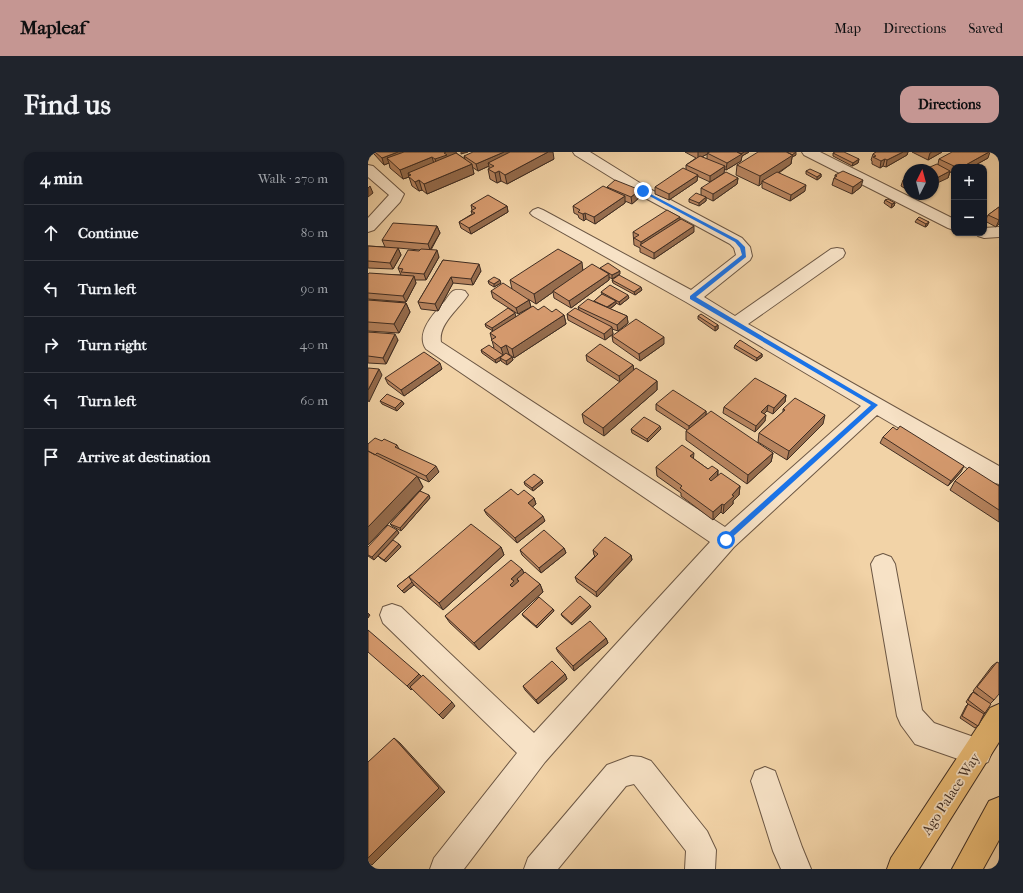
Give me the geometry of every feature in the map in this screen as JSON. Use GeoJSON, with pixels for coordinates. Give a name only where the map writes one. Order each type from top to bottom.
{"type":"FeatureCollection","features":[{"type":"Feature","properties":{"kind":"main road","name":"Ago Palace Way"},"geometry":{"type":"LineString","coordinates":[[902,869],[999,717]]}},
{"type":"Feature","properties":{"kind":"main road"},"geometry":{"type":"LineString","coordinates":[[967,869],[999,811]]}},
{"type":"Feature","properties":{"kind":"street"},"geometry":{"type":"LineString","coordinates":[[580,152],[643,191],[736,241],[742,247],[744,256],[692,298]]}},
{"type":"Feature","properties":{"kind":"street"},"geometry":{"type":"LineString","coordinates":[[809,152],[951,223]]}},
{"type":"Feature","properties":{"kind":"street"},"geometry":{"type":"LineString","coordinates":[[368,169],[397,194],[395,199],[368,226]]}},
{"type":"Feature","properties":{"kind":"street"},"geometry":{"type":"LineString","coordinates":[[538,212],[692,298],[999,476]]}},
{"type":"Feature","properties":{"kind":"street"},"geometry":{"type":"LineString","coordinates":[[987,233],[999,232]]}},
{"type":"Feature","properties":{"kind":"street"},"geometry":{"type":"LineString","coordinates":[[735,324],[837,253]]}},
{"type":"Feature","properties":{"kind":"street"},"geometry":{"type":"LineString","coordinates":[[459,295],[436,324],[430,336],[432,345],[726,540]]}},
{"type":"Feature","properties":{"kind":"street"},"geometry":{"type":"LineString","coordinates":[[445,869],[534,752],[726,540],[875,405]]}},
{"type":"Feature","properties":{"kind":"street"},"geometry":{"type":"LineString","coordinates":[[882,564],[910,716],[924,734],[978,752]]}},
{"type":"Feature","properties":{"kind":"street"},"geometry":{"type":"LineString","coordinates":[[392,615],[534,752]]}},
{"type":"Feature","properties":{"kind":"street"},"geometry":{"type":"LineString","coordinates":[[540,869],[617,775],[631,770],[641,771],[697,841],[701,850],[700,869]]}},
{"type":"Feature","properties":{"kind":"street"},"geometry":{"type":"LineString","coordinates":[[765,781],[788,851],[796,869]]}},
{"type":"Feature","properties":{"kind":"building"},"geometry":{"type":"Polygon","coordinates":[[[375,152],[398,152],[382,158],[375,152]]]}},
{"type":"Feature","properties":{"kind":"building"},"geometry":{"type":"Polygon","coordinates":[[[404,152],[446,152],[444,153],[447,155],[435,159],[432,157],[400,170],[387,158],[404,152]]]}},
{"type":"Feature","properties":{"kind":"building"},"geometry":{"type":"Polygon","coordinates":[[[473,152],[504,152],[476,164],[464,156],[473,152]]]}},
{"type":"Feature","properties":{"kind":"building"},"geometry":{"type":"Polygon","coordinates":[[[510,152],[548,152],[505,175],[499,171],[495,173],[488,169],[494,166],[488,163],[510,152]]]}},
{"type":"Feature","properties":{"kind":"building"},"geometry":{"type":"Polygon","coordinates":[[[737,152],[742,154],[727,163],[707,153],[737,152]]]}},
{"type":"Feature","properties":{"kind":"building"},"geometry":{"type":"Polygon","coordinates":[[[758,152],[786,152],[793,155],[760,176],[737,165],[758,152]]]}},
{"type":"Feature","properties":{"kind":"building"},"geometry":{"type":"Polygon","coordinates":[[[787,152],[796,152],[792,155],[787,152]]]}},
{"type":"Feature","properties":{"kind":"building"},"geometry":{"type":"Polygon","coordinates":[[[844,152],[859,159],[853,163],[833,153],[844,152]]]}},
{"type":"Feature","properties":{"kind":"building"},"geometry":{"type":"Polygon","coordinates":[[[876,152],[903,152],[887,160],[885,159],[881,161],[873,157],[876,156],[873,154],[876,152]]]}},
{"type":"Feature","properties":{"kind":"building"},"geometry":{"type":"Polygon","coordinates":[[[952,152],[989,152],[967,164],[951,165],[939,159],[952,152]]]}},
{"type":"Feature","properties":{"kind":"building"},"geometry":{"type":"Polygon","coordinates":[[[456,153],[472,164],[424,184],[419,180],[415,182],[408,176],[411,175],[408,173],[456,153]]]}},
{"type":"Feature","properties":{"kind":"building"},"geometry":{"type":"Polygon","coordinates":[[[700,156],[725,166],[710,176],[686,165],[700,156]]]}},
{"type":"Feature","properties":{"kind":"building"},"geometry":{"type":"Polygon","coordinates":[[[939,165],[950,171],[939,177],[939,165]]]}},
{"type":"Feature","properties":{"kind":"building"},"geometry":{"type":"Polygon","coordinates":[[[683,168],[698,175],[669,194],[655,187],[683,168]]]}},
{"type":"Feature","properties":{"kind":"building"},"geometry":{"type":"Polygon","coordinates":[[[810,169],[821,174],[817,177],[806,171],[810,169]]]}},
{"type":"Feature","properties":{"kind":"building"},"geometry":{"type":"Polygon","coordinates":[[[843,171],[863,180],[853,187],[834,178],[837,176],[835,175],[843,171]]]}},
{"type":"Feature","properties":{"kind":"building"},"geometry":{"type":"Polygon","coordinates":[[[726,172],[738,178],[713,194],[701,188],[726,172]]]}},
{"type":"Feature","properties":{"kind":"building"},"geometry":{"type":"Polygon","coordinates":[[[777,172],[806,185],[791,195],[762,181],[777,172]]]}},
{"type":"Feature","properties":{"kind":"building"},"geometry":{"type":"Polygon","coordinates":[[[615,180],[640,190],[631,197],[607,187],[615,180]]]}},
{"type":"Feature","properties":{"kind":"building"},"geometry":{"type":"Polygon","coordinates":[[[603,186],[625,196],[594,217],[578,212],[580,210],[573,206],[603,186]]]}},
{"type":"Feature","properties":{"kind":"building"},"geometry":{"type":"Polygon","coordinates":[[[696,193],[706,197],[699,203],[689,199],[696,193]]]}},
{"type":"Feature","properties":{"kind":"building"},"geometry":{"type":"Polygon","coordinates":[[[488,195],[507,206],[469,228],[459,222],[475,213],[471,211],[476,208],[471,205],[488,195]]]}},
{"type":"Feature","properties":{"kind":"building"},"geometry":{"type":"Polygon","coordinates":[[[888,199],[895,203],[892,204],[885,200],[888,199]]]}},
{"type":"Feature","properties":{"kind":"building"},"geometry":{"type":"Polygon","coordinates":[[[999,207],[999,220],[988,215],[999,207]]]}},
{"type":"Feature","properties":{"kind":"building"},"geometry":{"type":"Polygon","coordinates":[[[667,210],[680,217],[641,242],[634,238],[639,235],[633,232],[667,210]]]}},
{"type":"Feature","properties":{"kind":"building"},"geometry":{"type":"Polygon","coordinates":[[[919,217],[929,222],[926,224],[917,219],[919,217]]]}},
{"type":"Feature","properties":{"kind":"building"},"geometry":{"type":"Polygon","coordinates":[[[681,219],[694,226],[654,253],[640,245],[681,219]]]}},
{"type":"Feature","properties":{"kind":"building"},"geometry":{"type":"Polygon","coordinates":[[[393,223],[437,226],[428,244],[382,240],[393,223]]]}},
{"type":"Feature","properties":{"kind":"building"},"geometry":{"type":"Polygon","coordinates":[[[368,246],[398,248],[390,263],[368,261],[368,246]]]}},
{"type":"Feature","properties":{"kind":"building"},"geometry":{"type":"Polygon","coordinates":[[[421,249],[437,250],[424,274],[401,272],[403,269],[398,268],[408,250],[419,251],[421,249]]]}},
{"type":"Feature","properties":{"kind":"building"},"geometry":{"type":"Polygon","coordinates":[[[558,249],[582,262],[534,294],[510,280],[558,249]]]}},
{"type":"Feature","properties":{"kind":"building"},"geometry":{"type":"Polygon","coordinates":[[[443,260],[479,264],[471,279],[451,277],[435,304],[418,302],[443,260]]]}},
{"type":"Feature","properties":{"kind":"building"},"geometry":{"type":"Polygon","coordinates":[[[608,263],[620,271],[612,275],[600,268],[608,263]]]}},
{"type":"Feature","properties":{"kind":"building"},"geometry":{"type":"Polygon","coordinates":[[[592,264],[609,274],[569,301],[553,291],[592,264]]]}},
{"type":"Feature","properties":{"kind":"building"},"geometry":{"type":"Polygon","coordinates":[[[369,273],[414,276],[403,296],[368,293],[369,273]]]}},
{"type":"Feature","properties":{"kind":"building"},"geometry":{"type":"Polygon","coordinates":[[[619,275],[641,287],[634,292],[612,280],[619,275]]]}},
{"type":"Feature","properties":{"kind":"building"},"geometry":{"type":"Polygon","coordinates":[[[494,277],[500,280],[494,284],[488,281],[494,277]]]}},
{"type":"Feature","properties":{"kind":"building"},"geometry":{"type":"Polygon","coordinates":[[[503,283],[529,300],[516,308],[491,291],[503,283]]]}},
{"type":"Feature","properties":{"kind":"building"},"geometry":{"type":"Polygon","coordinates":[[[610,285],[628,295],[619,302],[601,292],[610,285]]]}},
{"type":"Feature","properties":{"kind":"building"},"geometry":{"type":"Polygon","coordinates":[[[602,294],[616,301],[607,307],[594,301],[602,294]]]}},
{"type":"Feature","properties":{"kind":"building"},"geometry":{"type":"Polygon","coordinates":[[[588,299],[627,316],[617,325],[578,307],[588,299]]]}},
{"type":"Feature","properties":{"kind":"building"},"geometry":{"type":"Polygon","coordinates":[[[368,300],[406,303],[394,324],[368,322],[368,300]]]}},
{"type":"Feature","properties":{"kind":"building"},"geometry":{"type":"Polygon","coordinates":[[[533,306],[538,310],[544,306],[552,312],[556,309],[564,315],[512,349],[506,345],[501,348],[491,340],[496,337],[490,333],[533,306]]]}},
{"type":"Feature","properties":{"kind":"building"},"geometry":{"type":"Polygon","coordinates":[[[508,308],[515,313],[492,328],[485,324],[508,308]]]}},
{"type":"Feature","properties":{"kind":"building"},"geometry":{"type":"Polygon","coordinates":[[[575,308],[612,327],[604,334],[567,314],[575,308]]]}},
{"type":"Feature","properties":{"kind":"building"},"geometry":{"type":"Polygon","coordinates":[[[701,314],[718,325],[715,327],[698,316],[701,314]]]}},
{"type":"Feature","properties":{"kind":"building"},"geometry":{"type":"Polygon","coordinates":[[[636,319],[664,337],[639,354],[612,336],[636,319]]]}},
{"type":"Feature","properties":{"kind":"building"},"geometry":{"type":"Polygon","coordinates":[[[368,332],[395,334],[383,358],[368,356],[368,332]]]}},
{"type":"Feature","properties":{"kind":"building"},"geometry":{"type":"Polygon","coordinates":[[[740,340],[762,354],[757,358],[735,345],[740,340]]]}},
{"type":"Feature","properties":{"kind":"building"},"geometry":{"type":"Polygon","coordinates":[[[600,344],[633,365],[619,376],[586,355],[600,344]]]}},
{"type":"Feature","properties":{"kind":"building"},"geometry":{"type":"Polygon","coordinates":[[[489,345],[503,355],[495,360],[481,350],[489,345]]]}},
{"type":"Feature","properties":{"kind":"building"},"geometry":{"type":"Polygon","coordinates":[[[424,352],[440,363],[401,390],[385,378],[424,352]]]}},
{"type":"Feature","properties":{"kind":"building"},"geometry":{"type":"Polygon","coordinates":[[[506,353],[512,357],[506,361],[500,358],[506,353]]]}},
{"type":"Feature","properties":{"kind":"building"},"geometry":{"type":"Polygon","coordinates":[[[368,368],[379,369],[368,390],[368,368]]]}},
{"type":"Feature","properties":{"kind":"building"},"geometry":{"type":"Polygon","coordinates":[[[636,368],[657,381],[603,428],[582,414],[636,368]]]}},
{"type":"Feature","properties":{"kind":"building"},"geometry":{"type":"Polygon","coordinates":[[[755,378],[786,395],[774,408],[768,405],[761,412],[766,415],[756,426],[724,407],[755,378]]]}},
{"type":"Feature","properties":{"kind":"building"},"geometry":{"type":"Polygon","coordinates":[[[673,390],[706,411],[689,426],[656,404],[673,390]]]}},
{"type":"Feature","properties":{"kind":"building"},"geometry":{"type":"Polygon","coordinates":[[[387,394],[402,401],[395,408],[380,401],[387,394]]]}},
{"type":"Feature","properties":{"kind":"building"},"geometry":{"type":"Polygon","coordinates":[[[795,398],[825,415],[789,451],[759,433],[785,410],[783,409],[795,398]]]}},
{"type":"Feature","properties":{"kind":"building"},"geometry":{"type":"Polygon","coordinates":[[[711,411],[773,453],[748,475],[686,431],[711,411]]]}},
{"type":"Feature","properties":{"kind":"building"},"geometry":{"type":"Polygon","coordinates":[[[644,417],[660,426],[647,439],[631,429],[644,417]]]}},
{"type":"Feature","properties":{"kind":"building"},"geometry":{"type":"Polygon","coordinates":[[[900,426],[964,466],[951,481],[883,437],[893,427],[897,430],[900,426]]]}},
{"type":"Feature","properties":{"kind":"building"},"geometry":{"type":"Polygon","coordinates":[[[375,438],[382,441],[384,439],[397,445],[395,447],[436,466],[426,476],[377,453],[375,455],[368,451],[368,444],[375,438]]]}},
{"type":"Feature","properties":{"kind":"building"},"geometry":{"type":"Polygon","coordinates":[[[682,445],[694,453],[690,456],[708,469],[712,466],[718,470],[709,479],[711,481],[721,473],[740,486],[732,495],[734,496],[713,512],[680,488],[682,486],[656,467],[682,445]]]}},
{"type":"Feature","properties":{"kind":"building"},"geometry":{"type":"Polygon","coordinates":[[[368,451],[417,476],[368,527],[368,451]]]}},
{"type":"Feature","properties":{"kind":"building"},"geometry":{"type":"Polygon","coordinates":[[[969,467],[999,486],[999,510],[955,481],[969,467]]]}},
{"type":"Feature","properties":{"kind":"building"},"geometry":{"type":"Polygon","coordinates":[[[534,474],[542,480],[532,488],[524,482],[534,474]]]}},
{"type":"Feature","properties":{"kind":"building"},"geometry":{"type":"Polygon","coordinates":[[[511,489],[518,495],[524,490],[534,498],[528,503],[543,516],[515,538],[484,510],[511,489]]]}},
{"type":"Feature","properties":{"kind":"building"},"geometry":{"type":"Polygon","coordinates":[[[420,491],[429,495],[400,528],[390,524],[420,491]]]}},
{"type":"Feature","properties":{"kind":"building"},"geometry":{"type":"Polygon","coordinates":[[[471,524],[501,547],[439,603],[409,577],[471,524]]]}},
{"type":"Feature","properties":{"kind":"building"},"geometry":{"type":"Polygon","coordinates":[[[388,525],[397,530],[372,557],[368,555],[368,547],[388,525]]]}},
{"type":"Feature","properties":{"kind":"building"},"geometry":{"type":"Polygon","coordinates":[[[544,530],[564,548],[539,568],[520,550],[544,530]]]}},
{"type":"Feature","properties":{"kind":"building"},"geometry":{"type":"Polygon","coordinates":[[[605,537],[631,555],[596,592],[575,577],[598,554],[593,550],[605,537]]]}},
{"type":"Feature","properties":{"kind":"building"},"geometry":{"type":"Polygon","coordinates":[[[393,540],[399,544],[384,560],[378,556],[393,540]]]}},
{"type":"Feature","properties":{"kind":"building"},"geometry":{"type":"Polygon","coordinates":[[[511,560],[522,569],[511,579],[514,581],[510,585],[512,587],[519,581],[517,579],[525,572],[540,584],[474,643],[445,616],[511,560]]]}},
{"type":"Feature","properties":{"kind":"building"},"geometry":{"type":"Polygon","coordinates":[[[411,575],[409,577],[412,582],[402,591],[397,586],[411,575]]]}},
{"type":"Feature","properties":{"kind":"building"},"geometry":{"type":"Polygon","coordinates":[[[580,596],[590,605],[571,623],[561,614],[580,596]]]}},
{"type":"Feature","properties":{"kind":"building"},"geometry":{"type":"Polygon","coordinates":[[[539,597],[553,609],[536,626],[522,614],[539,597]]]}},
{"type":"Feature","properties":{"kind":"building"},"geometry":{"type":"Polygon","coordinates":[[[590,621],[606,638],[573,666],[556,648],[590,621]]]}},
{"type":"Feature","properties":{"kind":"building"},"geometry":{"type":"Polygon","coordinates":[[[368,630],[419,674],[407,686],[368,652],[368,630]]]}},
{"type":"Feature","properties":{"kind":"building"},"geometry":{"type":"Polygon","coordinates":[[[552,661],[565,674],[536,700],[523,686],[552,661]]]}},
{"type":"Feature","properties":{"kind":"building"},"geometry":{"type":"Polygon","coordinates":[[[997,662],[999,663],[999,694],[994,700],[977,687],[997,662]]]}},
{"type":"Feature","properties":{"kind":"building"},"geometry":{"type":"Polygon","coordinates":[[[423,675],[452,702],[439,715],[410,687],[423,675]]]}},
{"type":"Feature","properties":{"kind":"building"},"geometry":{"type":"Polygon","coordinates":[[[973,692],[991,704],[985,713],[968,700],[973,692]]]}},
{"type":"Feature","properties":{"kind":"building"},"geometry":{"type":"Polygon","coordinates":[[[968,704],[984,714],[978,726],[962,716],[968,704]]]}},
{"type":"Feature","properties":{"kind":"building"},"geometry":{"type":"Polygon","coordinates":[[[394,738],[439,788],[368,858],[368,762],[394,738]]]}},
{"type":"Feature","properties":{"kind":"route"},"geometry":{"type":"LineString","coordinates":[[643,191],[736,241],[742,247],[744,256],[692,298],[875,405],[726,540]]}}]}
